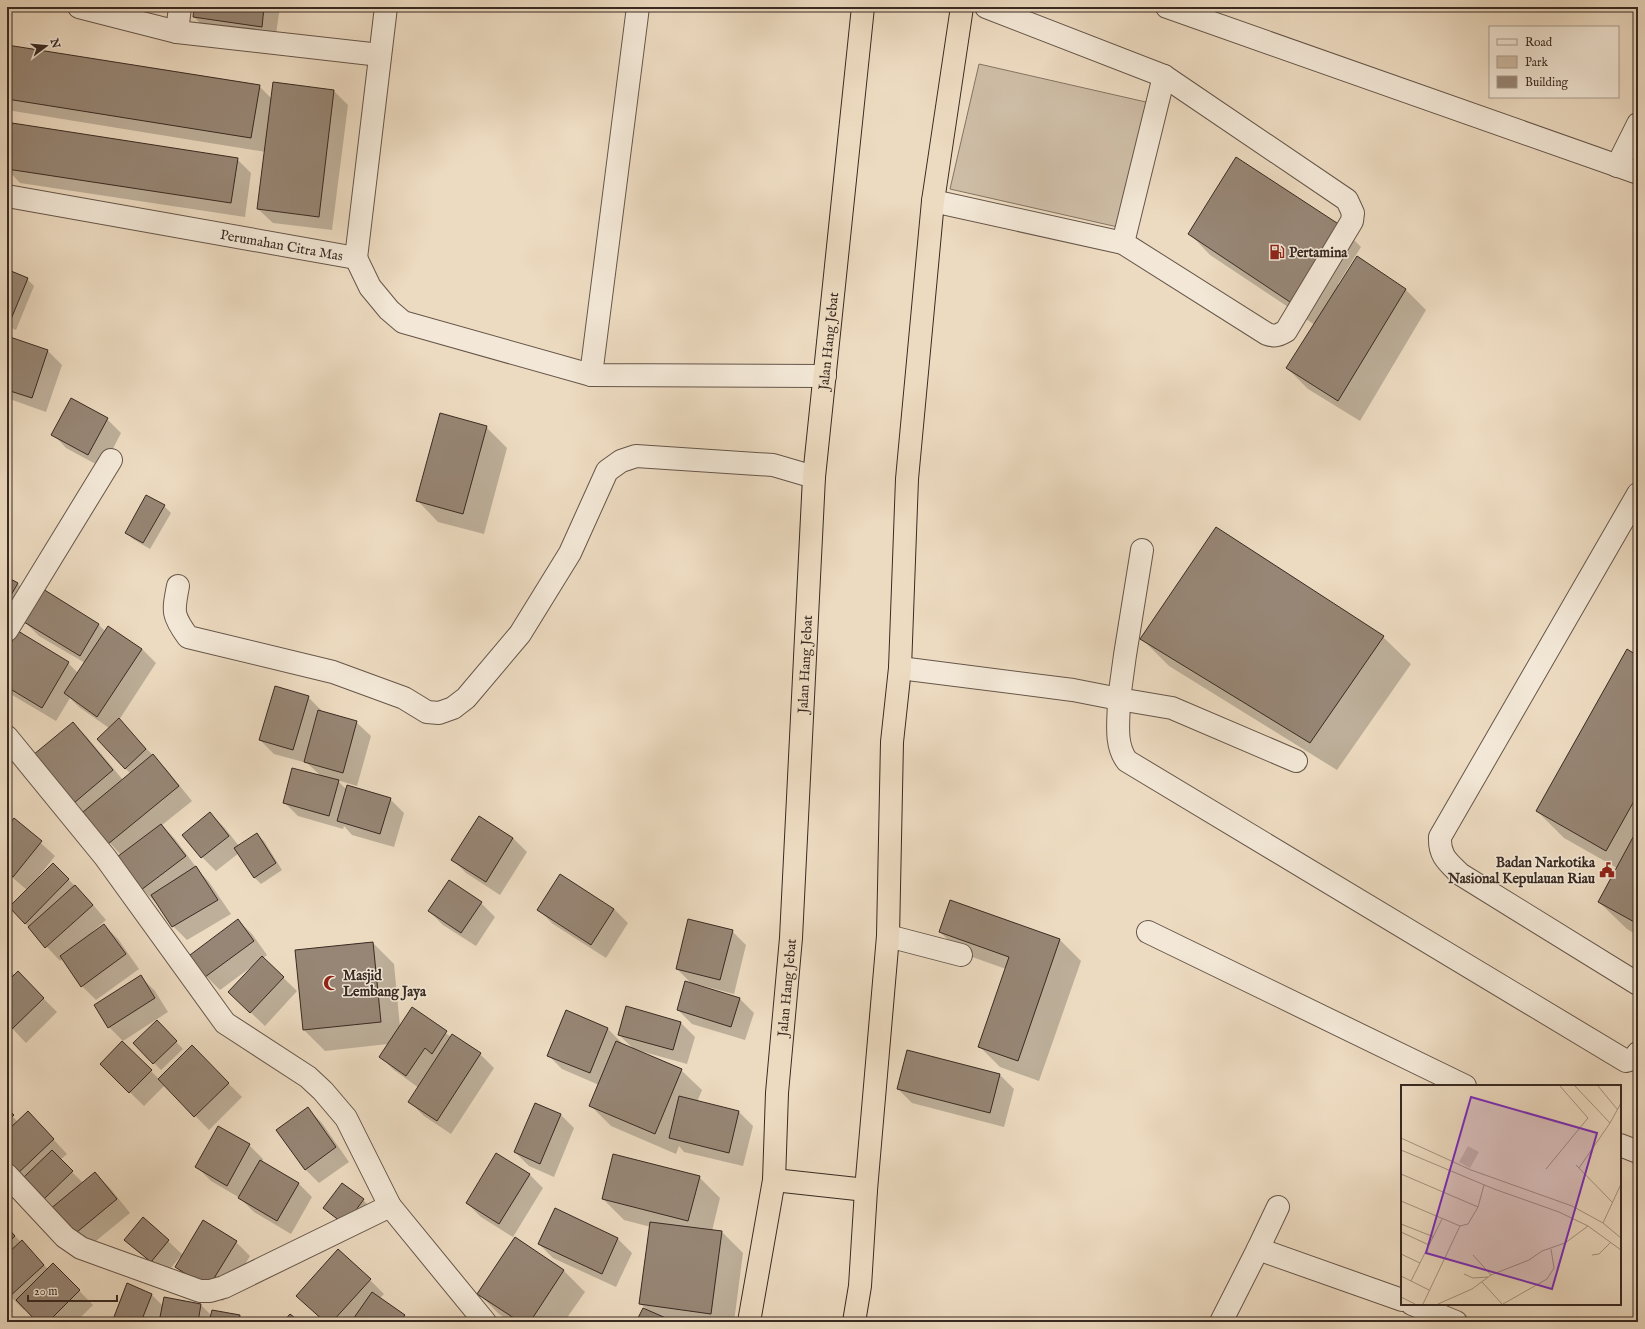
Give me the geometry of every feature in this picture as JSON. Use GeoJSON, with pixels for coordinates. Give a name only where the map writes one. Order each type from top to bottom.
{"type":"FeatureCollection","features":[{"type":"Feature","properties":{"kind":"highway","name":"Jalan Hang Jebat"},"geometry":{"type":"LineString","coordinates":[[749,1322],[774,1180],[777,1093],[791,938],[814,477],[864,7]]}},
{"type":"Feature","properties":{"kind":"highway"},"geometry":{"type":"LineString","coordinates":[[854,1322],[860,1286],[866,1190],[888,936],[892,742],[900,668],[907,480],[933,201],[962,7]]}},
{"type":"Feature","properties":{"kind":"highway"},"geometry":{"type":"LineString","coordinates":[[774,1180],[866,1190]]}},
{"type":"Feature","properties":{"kind":"street"},"geometry":{"type":"LineString","coordinates":[[177,32],[180,7]]}},
{"type":"Feature","properties":{"kind":"street","name":"Perumahan Citra Mas"},"geometry":{"type":"LineString","coordinates":[[7,196],[356,258],[386,7]]}},
{"type":"Feature","properties":{"kind":"street"},"geometry":{"type":"LineString","coordinates":[[591,375],[638,7]]}},
{"type":"Feature","properties":{"kind":"street"},"geometry":{"type":"LineString","coordinates":[[933,201],[1123,243],[1267,334],[1273,336],[1279,335],[1286,331],[1352,221],[1353,213],[1346,200],[1164,76],[986,7]]}},
{"type":"Feature","properties":{"kind":"street"},"geometry":{"type":"LineString","coordinates":[[1167,7],[1638,173]]}},
{"type":"Feature","properties":{"kind":"street"},"geometry":{"type":"LineString","coordinates":[[84,8],[177,32],[380,55]]}},
{"type":"Feature","properties":{"kind":"street"},"geometry":{"type":"LineString","coordinates":[[1123,243],[1164,76]]}},
{"type":"Feature","properties":{"kind":"street"},"geometry":{"type":"LineString","coordinates":[[1617,166],[1638,124]]}},
{"type":"Feature","properties":{"kind":"street"},"geometry":{"type":"LineString","coordinates":[[356,258],[370,286],[389,310],[403,322],[591,375],[825,376]]}},
{"type":"Feature","properties":{"kind":"street"},"geometry":{"type":"LineString","coordinates":[[178,586],[173,610],[178,623],[188,637],[333,672],[404,698],[427,712],[439,712],[453,708],[466,698],[520,634],[570,553],[607,471],[622,461],[636,456],[773,465],[814,477]]}},
{"type":"Feature","properties":{"kind":"street"},"geometry":{"type":"LineString","coordinates":[[7,630],[111,460]]}},
{"type":"Feature","properties":{"kind":"street"},"geometry":{"type":"LineString","coordinates":[[1638,494],[1440,837],[1440,846],[1442,855],[1460,874],[1638,984]]}},
{"type":"Feature","properties":{"kind":"street"},"geometry":{"type":"LineString","coordinates":[[1142,550],[1124,655],[1119,699],[1118,746],[1121,754],[1127,761],[1626,1061],[1633,1059],[1638,1053]]}},
{"type":"Feature","properties":{"kind":"street"},"geometry":{"type":"LineString","coordinates":[[900,668],[1073,690],[1172,708],[1296,761]]}},
{"type":"Feature","properties":{"kind":"street"},"geometry":{"type":"LineString","coordinates":[[7,737],[105,857],[225,1023],[308,1077],[323,1091],[346,1118],[390,1206],[485,1322]]}},
{"type":"Feature","properties":{"kind":"street"},"geometry":{"type":"LineString","coordinates":[[1148,932],[1463,1085]]}},
{"type":"Feature","properties":{"kind":"street"},"geometry":{"type":"LineString","coordinates":[[888,936],[961,955]]}},
{"type":"Feature","properties":{"kind":"street"},"geometry":{"type":"LineString","coordinates":[[1621,1146],[1638,1152]]}},
{"type":"Feature","properties":{"kind":"street"},"geometry":{"type":"LineString","coordinates":[[7,1175],[65,1237],[81,1248],[200,1291],[210,1291],[224,1288],[390,1206]]}},
{"type":"Feature","properties":{"kind":"street"},"geometry":{"type":"LineString","coordinates":[[1221,1322],[1278,1207]]}},
{"type":"Feature","properties":{"kind":"street"},"geometry":{"type":"LineString","coordinates":[[1258,1248],[1401,1300]]}},
{"type":"Feature","properties":{"kind":"street"},"geometry":{"type":"LineString","coordinates":[[1414,1305],[1456,1322]]}},
{"type":"Feature","properties":{"kind":"green space"},"geometry":{"type":"Polygon","coordinates":[[[979,64],[1159,105],[1131,230],[950,189],[979,64]]]}},
{"type":"Feature","properties":{"kind":"building"},"geometry":{"type":"Polygon","coordinates":[[[194,7],[264,7],[262,27],[193,17],[194,7]]]}},
{"type":"Feature","properties":{"kind":"building"},"geometry":{"type":"Polygon","coordinates":[[[7,45],[260,85],[251,138],[7,99],[7,45]]]}},
{"type":"Feature","properties":{"kind":"building"},"geometry":{"type":"Polygon","coordinates":[[[273,82],[334,90],[319,217],[257,209],[273,82]]]}},
{"type":"Feature","properties":{"kind":"building"},"geometry":{"type":"Polygon","coordinates":[[[12,123],[238,158],[231,203],[7,169],[7,157],[12,123]]]}},
{"type":"Feature","properties":{"kind":"building"},"geometry":{"type":"Polygon","coordinates":[[[1236,157],[1340,225],[1293,304],[1188,234],[1236,157]]]}},
{"type":"Feature","properties":{"kind":"building"},"geometry":{"type":"Polygon","coordinates":[[[1357,256],[1406,289],[1338,401],[1286,368],[1357,256]]]}},
{"type":"Feature","properties":{"kind":"building"},"geometry":{"type":"Polygon","coordinates":[[[11,271],[28,278],[9,324],[7,323],[7,281],[11,271]]]}},
{"type":"Feature","properties":{"kind":"building"},"geometry":{"type":"Polygon","coordinates":[[[7,336],[48,350],[32,398],[7,390],[7,336]]]}},
{"type":"Feature","properties":{"kind":"building"},"geometry":{"type":"Polygon","coordinates":[[[71,398],[108,418],[88,455],[51,435],[71,398]]]}},
{"type":"Feature","properties":{"kind":"building"},"geometry":{"type":"Polygon","coordinates":[[[440,413],[487,426],[463,514],[416,501],[440,413]]]}},
{"type":"Feature","properties":{"kind":"building"},"geometry":{"type":"Polygon","coordinates":[[[146,495],[165,505],[143,543],[125,533],[146,495]]]}},
{"type":"Feature","properties":{"kind":"building"},"geometry":{"type":"Polygon","coordinates":[[[1216,527],[1384,636],[1310,743],[1140,639],[1216,527]]]}},
{"type":"Feature","properties":{"kind":"building"},"geometry":{"type":"Polygon","coordinates":[[[7,577],[18,583],[7,602],[7,577]]]}},
{"type":"Feature","properties":{"kind":"building"},"geometry":{"type":"Polygon","coordinates":[[[43,589],[99,624],[80,656],[24,622],[43,589]]]}},
{"type":"Feature","properties":{"kind":"building"},"geometry":{"type":"Polygon","coordinates":[[[108,626],[142,649],[97,717],[64,693],[108,626]]]}},
{"type":"Feature","properties":{"kind":"building"},"geometry":{"type":"Polygon","coordinates":[[[18,631],[69,662],[42,708],[7,687],[7,650],[18,631]]]}},
{"type":"Feature","properties":{"kind":"building"},"geometry":{"type":"Polygon","coordinates":[[[1627,649],[1638,656],[1638,794],[1606,851],[1536,811],[1627,649]]]}},
{"type":"Feature","properties":{"kind":"building"},"geometry":{"type":"Polygon","coordinates":[[[275,686],[309,696],[293,750],[259,740],[275,686]]]}},
{"type":"Feature","properties":{"kind":"building"},"geometry":{"type":"Polygon","coordinates":[[[318,710],[357,721],[343,773],[304,762],[318,710]]]}},
{"type":"Feature","properties":{"kind":"building"},"geometry":{"type":"Polygon","coordinates":[[[119,718],[146,749],[125,769],[97,739],[119,718]]]}},
{"type":"Feature","properties":{"kind":"building"},"geometry":{"type":"Polygon","coordinates":[[[73,722],[113,770],[74,803],[33,755],[73,722]]]}},
{"type":"Feature","properties":{"kind":"building"},"geometry":{"type":"Polygon","coordinates":[[[153,754],[179,786],[108,844],[83,812],[153,754]]]}},
{"type":"Feature","properties":{"kind":"building"},"geometry":{"type":"Polygon","coordinates":[[[292,768],[339,780],[329,816],[283,803],[292,768]]]}},
{"type":"Feature","properties":{"kind":"building"},"geometry":{"type":"Polygon","coordinates":[[[347,785],[391,798],[380,834],[337,821],[347,785]]]}},
{"type":"Feature","properties":{"kind":"building"},"geometry":{"type":"Polygon","coordinates":[[[210,812],[229,836],[201,858],[182,835],[210,812]]]}},
{"type":"Feature","properties":{"kind":"building"},"geometry":{"type":"Polygon","coordinates":[[[479,816],[513,838],[486,882],[451,860],[479,816]]]}},
{"type":"Feature","properties":{"kind":"building"},"geometry":{"type":"Polygon","coordinates":[[[14,818],[42,841],[13,877],[7,872],[7,827],[14,818]]]}},
{"type":"Feature","properties":{"kind":"building"},"geometry":{"type":"Polygon","coordinates":[[[161,824],[186,856],[141,890],[117,857],[161,824]]]}},
{"type":"Feature","properties":{"kind":"building"},"geometry":{"type":"Polygon","coordinates":[[[1638,828],[1638,924],[1598,902],[1638,828]]]}},
{"type":"Feature","properties":{"kind":"building"},"geometry":{"type":"Polygon","coordinates":[[[257,833],[276,863],[254,878],[234,848],[257,833]]]}},
{"type":"Feature","properties":{"kind":"building"},"geometry":{"type":"Polygon","coordinates":[[[53,863],[69,879],[25,924],[9,907],[53,863]]]}},
{"type":"Feature","properties":{"kind":"building"},"geometry":{"type":"Polygon","coordinates":[[[196,866],[218,900],[172,927],[151,895],[196,866]]]}},
{"type":"Feature","properties":{"kind":"building"},"geometry":{"type":"Polygon","coordinates":[[[560,874],[614,909],[591,945],[537,910],[560,874]]]}},
{"type":"Feature","properties":{"kind":"building"},"geometry":{"type":"Polygon","coordinates":[[[449,880],[482,902],[461,933],[428,911],[449,880]]]}},
{"type":"Feature","properties":{"kind":"building"},"geometry":{"type":"Polygon","coordinates":[[[75,885],[93,905],[45,948],[28,927],[75,885]]]}},
{"type":"Feature","properties":{"kind":"building"},"geometry":{"type":"Polygon","coordinates":[[[950,900],[1060,939],[1018,1061],[978,1047],[1009,957],[939,932],[950,900]]]}},
{"type":"Feature","properties":{"kind":"building"},"geometry":{"type":"Polygon","coordinates":[[[238,919],[254,941],[205,977],[190,955],[238,919]]]}},
{"type":"Feature","properties":{"kind":"building"},"geometry":{"type":"Polygon","coordinates":[[[688,919],[733,930],[720,980],[676,969],[688,919]]]}},
{"type":"Feature","properties":{"kind":"building"},"geometry":{"type":"Polygon","coordinates":[[[104,924],[126,954],[81,987],[60,956],[104,924]]]}},
{"type":"Feature","properties":{"kind":"building"},"geometry":{"type":"Polygon","coordinates":[[[373,942],[381,1022],[303,1030],[295,950],[373,942]]]}},
{"type":"Feature","properties":{"kind":"building"},"geometry":{"type":"Polygon","coordinates":[[[262,956],[284,977],[250,1013],[228,992],[262,956]]]}},
{"type":"Feature","properties":{"kind":"building"},"geometry":{"type":"Polygon","coordinates":[[[18,971],[44,998],[12,1029],[7,1024],[7,982],[18,971]]]}},
{"type":"Feature","properties":{"kind":"building"},"geometry":{"type":"Polygon","coordinates":[[[141,975],[155,998],[108,1028],[94,1005],[141,975]]]}},
{"type":"Feature","properties":{"kind":"building"},"geometry":{"type":"Polygon","coordinates":[[[685,981],[740,998],[731,1027],[677,1010],[685,981]]]}},
{"type":"Feature","properties":{"kind":"building"},"geometry":{"type":"Polygon","coordinates":[[[626,1006],[681,1022],[673,1050],[618,1035],[626,1006]]]}},
{"type":"Feature","properties":{"kind":"building"},"geometry":{"type":"Polygon","coordinates":[[[412,1007],[447,1031],[432,1054],[425,1048],[406,1076],[379,1057],[412,1007]]]}},
{"type":"Feature","properties":{"kind":"building"},"geometry":{"type":"Polygon","coordinates":[[[566,1010],[608,1028],[590,1073],[547,1056],[566,1010]]]}},
{"type":"Feature","properties":{"kind":"building"},"geometry":{"type":"Polygon","coordinates":[[[157,1020],[177,1041],[153,1064],[133,1043],[157,1020]]]}},
{"type":"Feature","properties":{"kind":"building"},"geometry":{"type":"Polygon","coordinates":[[[452,1034],[481,1053],[437,1121],[408,1102],[452,1034]]]}},
{"type":"Feature","properties":{"kind":"building"},"geometry":{"type":"Polygon","coordinates":[[[122,1041],[152,1070],[129,1093],[100,1064],[122,1041]]]}},
{"type":"Feature","properties":{"kind":"building"},"geometry":{"type":"Polygon","coordinates":[[[616,1041],[682,1069],[655,1134],[589,1106],[616,1041]]]}},
{"type":"Feature","properties":{"kind":"building"},"geometry":{"type":"Polygon","coordinates":[[[192,1045],[229,1083],[194,1117],[158,1079],[192,1045]]]}},
{"type":"Feature","properties":{"kind":"building"},"geometry":{"type":"Polygon","coordinates":[[[907,1050],[1000,1074],[990,1113],[897,1089],[907,1050]]]}},
{"type":"Feature","properties":{"kind":"building"},"geometry":{"type":"Polygon","coordinates":[[[679,1096],[739,1111],[729,1153],[669,1138],[679,1096]]]}},
{"type":"Feature","properties":{"kind":"building"},"geometry":{"type":"Polygon","coordinates":[[[535,1103],[561,1114],[540,1164],[514,1152],[535,1103]]]}},
{"type":"Feature","properties":{"kind":"building"},"geometry":{"type":"Polygon","coordinates":[[[308,1107],[336,1147],[305,1170],[276,1130],[308,1107]]]}},
{"type":"Feature","properties":{"kind":"building"},"geometry":{"type":"Polygon","coordinates":[[[7,1109],[14,1115],[7,1122],[7,1109]]]}},
{"type":"Feature","properties":{"kind":"building"},"geometry":{"type":"Polygon","coordinates":[[[28,1111],[54,1139],[15,1176],[7,1167],[7,1131],[28,1111]]]}},
{"type":"Feature","properties":{"kind":"building"},"geometry":{"type":"Polygon","coordinates":[[[218,1126],[250,1144],[227,1186],[195,1167],[218,1126]]]}},
{"type":"Feature","properties":{"kind":"building"},"geometry":{"type":"Polygon","coordinates":[[[52,1150],[73,1171],[44,1199],[24,1177],[52,1150]]]}},
{"type":"Feature","properties":{"kind":"building"},"geometry":{"type":"Polygon","coordinates":[[[496,1153],[530,1174],[499,1224],[466,1203],[496,1153]]]}},
{"type":"Feature","properties":{"kind":"building"},"geometry":{"type":"Polygon","coordinates":[[[613,1154],[700,1176],[688,1221],[602,1199],[613,1154]]]}},
{"type":"Feature","properties":{"kind":"building"},"geometry":{"type":"Polygon","coordinates":[[[260,1160],[299,1183],[277,1221],[238,1198],[260,1160]]]}},
{"type":"Feature","properties":{"kind":"building"},"geometry":{"type":"Polygon","coordinates":[[[95,1172],[117,1199],[71,1237],[49,1210],[95,1172]]]}},
{"type":"Feature","properties":{"kind":"building"},"geometry":{"type":"Polygon","coordinates":[[[342,1183],[364,1199],[345,1225],[323,1208],[342,1183]]]}},
{"type":"Feature","properties":{"kind":"building"},"geometry":{"type":"Polygon","coordinates":[[[555,1208],[618,1238],[602,1274],[538,1244],[555,1208]]]}},
{"type":"Feature","properties":{"kind":"building"},"geometry":{"type":"Polygon","coordinates":[[[143,1217],[169,1240],[151,1262],[124,1240],[143,1217]]]}},
{"type":"Feature","properties":{"kind":"building"},"geometry":{"type":"Polygon","coordinates":[[[203,1220],[237,1241],[208,1288],[175,1267],[203,1220]]]}},
{"type":"Feature","properties":{"kind":"building"},"geometry":{"type":"Polygon","coordinates":[[[650,1222],[722,1231],[711,1314],[639,1304],[650,1222]]]}},
{"type":"Feature","properties":{"kind":"building"},"geometry":{"type":"Polygon","coordinates":[[[7,1227],[15,1236],[7,1244],[7,1227]]]}},
{"type":"Feature","properties":{"kind":"building"},"geometry":{"type":"Polygon","coordinates":[[[515,1237],[564,1270],[530,1322],[520,1322],[477,1294],[515,1237]]]}},
{"type":"Feature","properties":{"kind":"building"},"geometry":{"type":"Polygon","coordinates":[[[22,1240],[44,1265],[9,1297],[7,1295],[7,1254],[22,1240]]]}},
{"type":"Feature","properties":{"kind":"building"},"geometry":{"type":"Polygon","coordinates":[[[338,1249],[371,1279],[332,1322],[325,1322],[296,1296],[338,1249]]]}},
{"type":"Feature","properties":{"kind":"building"},"geometry":{"type":"Polygon","coordinates":[[[53,1263],[80,1290],[48,1322],[37,1322],[16,1300],[53,1263]]]}},
{"type":"Feature","properties":{"kind":"building"},"geometry":{"type":"Polygon","coordinates":[[[127,1283],[152,1294],[141,1322],[112,1322],[127,1283]]]}},
{"type":"Feature","properties":{"kind":"building"},"geometry":{"type":"Polygon","coordinates":[[[372,1292],[405,1315],[400,1322],[351,1322],[372,1292]]]}},
{"type":"Feature","properties":{"kind":"building"},"geometry":{"type":"Polygon","coordinates":[[[164,1297],[201,1304],[198,1322],[159,1322],[164,1297]]]}},
{"type":"Feature","properties":{"kind":"building"},"geometry":{"type":"Polygon","coordinates":[[[643,1308],[675,1322],[636,1322],[643,1308]]]}},
{"type":"Feature","properties":{"kind":"building"},"geometry":{"type":"Polygon","coordinates":[[[212,1310],[240,1315],[239,1322],[209,1322],[212,1310]]]}},
{"type":"Feature","properties":{"kind":"building"},"geometry":{"type":"Polygon","coordinates":[[[290,1314],[300,1322],[283,1322],[290,1314]]]}},
{"type":"Feature","properties":{"kind":"place","name":"Pertamina"},"geometry":{"type":"Point","coordinates":[1277,252]}},
{"type":"Feature","properties":{"kind":"place","name":"Badan Narkotika Nasional Kepulauan Riau"},"geometry":{"type":"Point","coordinates":[1607,870]}},
{"type":"Feature","properties":{"kind":"place","name":"Masjid Lembang Jaya"},"geometry":{"type":"Point","coordinates":[331,983]}}]}
